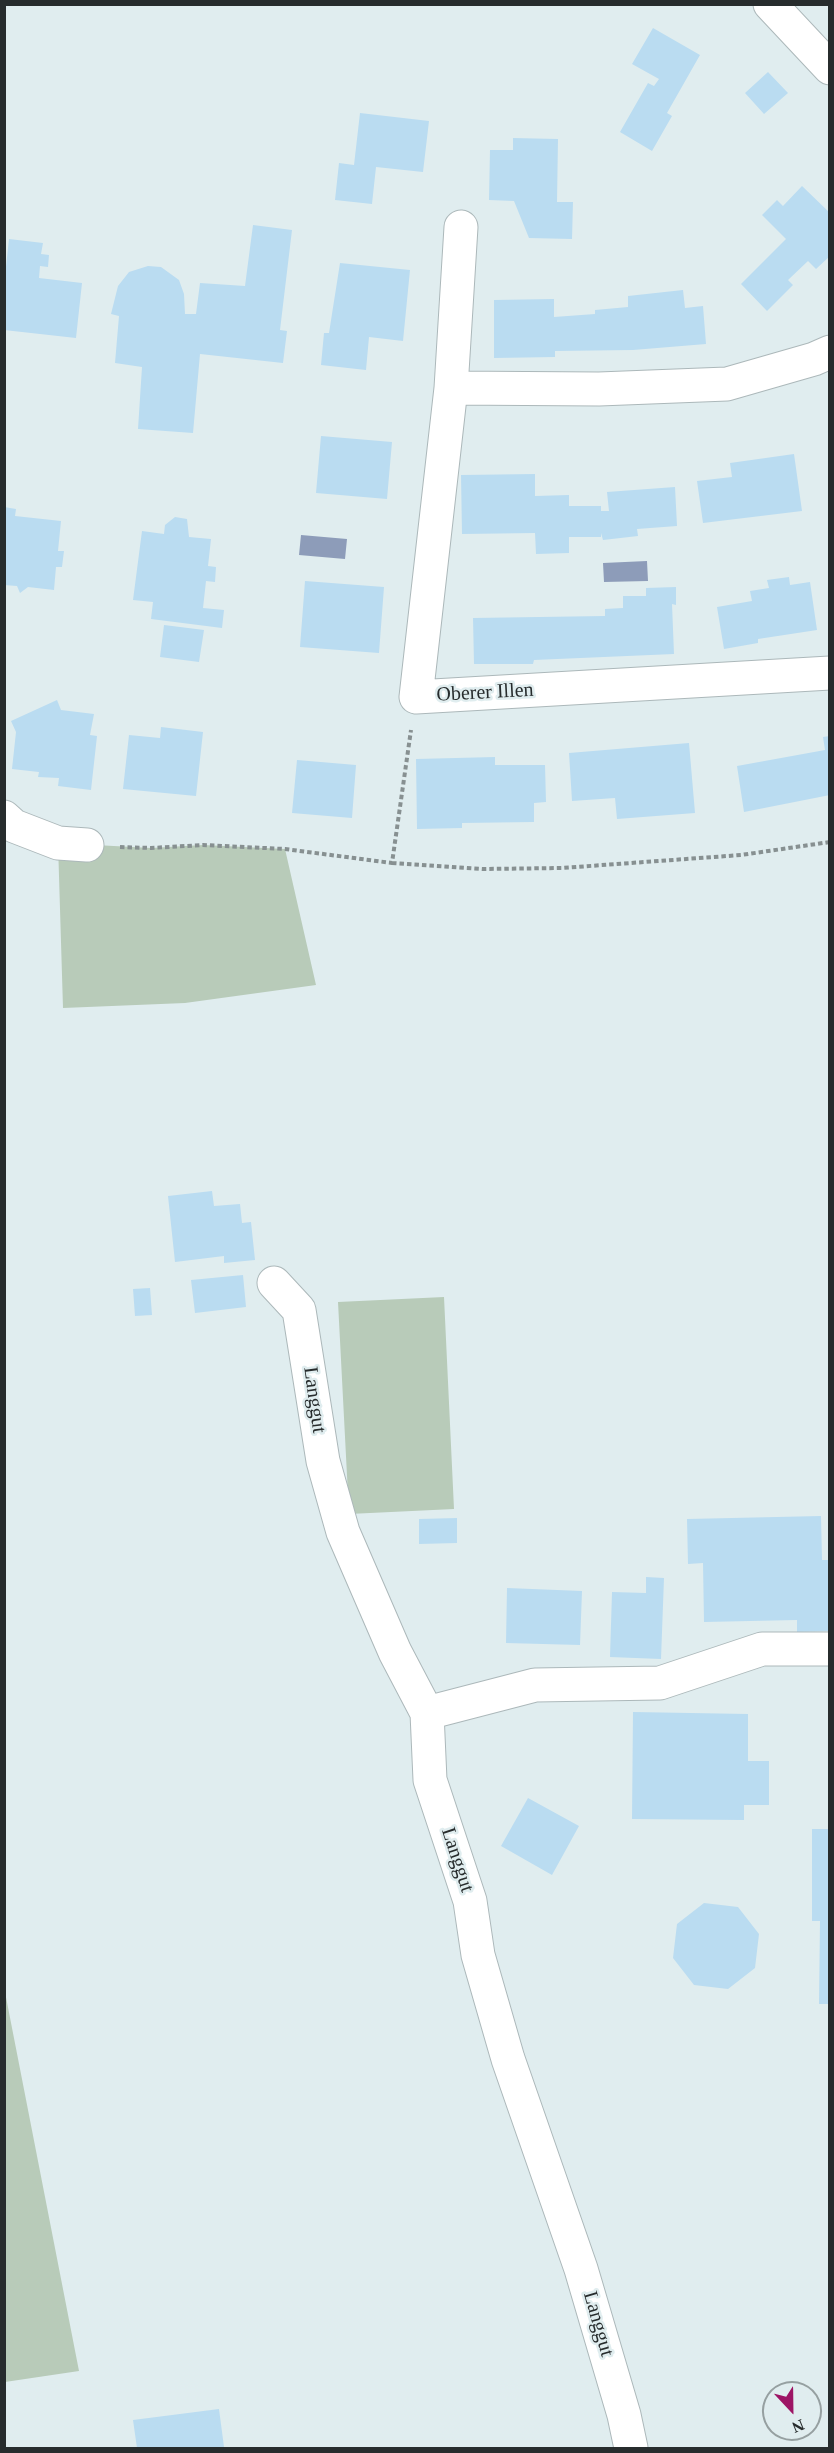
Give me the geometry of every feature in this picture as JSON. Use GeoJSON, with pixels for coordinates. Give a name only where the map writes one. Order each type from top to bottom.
{"type":"FeatureCollection","features":[{"type":"Feature","properties":{"kind":"street"},"geometry":{"type":"LineString","coordinates":[[771,4],[830,68]]}},
{"type":"Feature","properties":{"kind":"street","name":"Oberer Illen"},"geometry":{"type":"LineString","coordinates":[[461,227],[450,388],[416,697],[830,674]]}},
{"type":"Feature","properties":{"kind":"street"},"geometry":{"type":"LineString","coordinates":[[450,388],[599,388],[727,384],[813,360],[830,352]]}},
{"type":"Feature","properties":{"kind":"street"},"geometry":{"type":"LineString","coordinates":[[4,817],[14,826],[58,843],[87,845]]}},
{"type":"Feature","properties":{"kind":"street","name":"Langgut"},"geometry":{"type":"LineString","coordinates":[[274,1283],[299,1310],[323,1461],[343,1532],[395,1652],[427,1713],[430,1780],[470,1901],[478,1955],[508,2059],[581,2269],[624,2415],[631,2448]]}},
{"type":"Feature","properties":{"kind":"street"},"geometry":{"type":"LineString","coordinates":[[427,1713],[535,1685],[660,1683],[762,1649],[830,1649]]}},
{"type":"Feature","properties":{"kind":"path"},"geometry":{"type":"LineString","coordinates":[[392,863],[416,697]]}},
{"type":"Feature","properties":{"kind":"path"},"geometry":{"type":"LineString","coordinates":[[87,845],[151,849],[203,845],[285,849],[392,863],[483,869],[562,868],[741,855],[830,842]]}},
{"type":"Feature","properties":{"kind":"green space"},"geometry":{"type":"Polygon","coordinates":[[[58,843],[151,848],[203,845],[285,849],[316,985],[185,1003],[63,1008],[58,843]]]}},
{"type":"Feature","properties":{"kind":"green space"},"geometry":{"type":"Polygon","coordinates":[[[444,1297],[454,1509],[349,1514],[338,1302],[444,1297]]]}},
{"type":"Feature","properties":{"kind":"green space"},"geometry":{"type":"Polygon","coordinates":[[[4,1987],[79,2371],[5,2382],[4,2382],[4,1987]]]}},
{"type":"Feature","properties":{"kind":"water"},"geometry":{"type":"Polygon","coordinates":[[[301,535],[347,539],[345,559],[299,555],[301,535]]]}},
{"type":"Feature","properties":{"kind":"water"},"geometry":{"type":"Polygon","coordinates":[[[647,561],[648,581],[604,582],[603,563],[647,561]]]}},
{"type":"Feature","properties":{"kind":"building"},"geometry":{"type":"Polygon","coordinates":[[[653,28],[700,55],[667,113],[672,116],[652,151],[620,132],[648,83],[654,86],[659,79],[632,64],[653,28]]]}},
{"type":"Feature","properties":{"kind":"building"},"geometry":{"type":"Polygon","coordinates":[[[768,72],[788,93],[764,114],[745,93],[768,72]]]}},
{"type":"Feature","properties":{"kind":"building"},"geometry":{"type":"Polygon","coordinates":[[[360,113],[429,121],[423,172],[376,167],[372,204],[335,200],[339,163],[354,165],[360,113]]]}},
{"type":"Feature","properties":{"kind":"building"},"geometry":{"type":"Polygon","coordinates":[[[513,138],[558,139],[557,202],[573,202],[572,239],[529,238],[514,201],[489,200],[490,150],[513,150],[513,138]]]}},
{"type":"Feature","properties":{"kind":"building"},"geometry":{"type":"Polygon","coordinates":[[[802,186],[830,213],[830,256],[816,269],[808,261],[788,280],[793,285],[767,311],[741,284],[786,239],[762,215],[777,200],[783,206],[802,186]]]}},
{"type":"Feature","properties":{"kind":"building"},"geometry":{"type":"Polygon","coordinates":[[[253,225],[292,230],[280,330],[287,331],[283,363],[200,354],[193,433],[138,429],[142,367],[115,363],[119,316],[111,314],[118,286],[129,272],[148,266],[161,267],[179,280],[184,294],[185,314],[196,314],[200,283],[245,286],[253,225]]]}},
{"type":"Feature","properties":{"kind":"building"},"geometry":{"type":"Polygon","coordinates":[[[9,239],[43,243],[41,254],[49,255],[48,267],[40,266],[39,278],[82,283],[76,338],[4,330],[4,285],[9,239]]]}},
{"type":"Feature","properties":{"kind":"building"},"geometry":{"type":"Polygon","coordinates":[[[340,263],[410,270],[403,341],[369,337],[366,370],[321,365],[324,333],[329,333],[340,263]]]}},
{"type":"Feature","properties":{"kind":"building"},"geometry":{"type":"Polygon","coordinates":[[[683,290],[685,308],[703,306],[706,344],[633,350],[555,351],[555,357],[494,358],[494,300],[554,299],[554,317],[595,314],[595,310],[628,307],[628,296],[683,290]]]}},
{"type":"Feature","properties":{"kind":"building"},"geometry":{"type":"Polygon","coordinates":[[[321,436],[392,442],[387,499],[316,493],[321,436]]]}},
{"type":"Feature","properties":{"kind":"building"},"geometry":{"type":"Polygon","coordinates":[[[794,454],[802,511],[703,523],[697,481],[732,477],[730,463],[794,454]]]}},
{"type":"Feature","properties":{"kind":"building"},"geometry":{"type":"Polygon","coordinates":[[[535,474],[535,496],[569,495],[569,506],[601,506],[601,511],[609,511],[607,492],[675,487],[677,526],[637,529],[638,536],[603,540],[601,533],[601,537],[569,537],[569,553],[536,554],[535,533],[462,534],[461,475],[535,474]]]}},
{"type":"Feature","properties":{"kind":"building"},"geometry":{"type":"Polygon","coordinates":[[[4,507],[16,509],[15,516],[61,521],[58,551],[64,551],[62,567],[56,567],[54,590],[28,587],[20,593],[17,586],[4,585],[4,507]]]}},
{"type":"Feature","properties":{"kind":"building"},"geometry":{"type":"Polygon","coordinates":[[[175,517],[187,519],[189,537],[211,539],[208,566],[216,567],[215,582],[206,581],[203,608],[224,610],[222,628],[151,619],[153,602],[133,600],[142,531],[164,534],[165,525],[175,517]]]}},
{"type":"Feature","properties":{"kind":"building"},"geometry":{"type":"Polygon","coordinates":[[[789,577],[790,585],[810,582],[817,630],[758,639],[758,643],[724,649],[717,607],[752,601],[750,591],[769,588],[767,580],[789,577]]]}},
{"type":"Feature","properties":{"kind":"building"},"geometry":{"type":"Polygon","coordinates":[[[305,581],[384,587],[379,653],[300,647],[305,581]]]}},
{"type":"Feature","properties":{"kind":"building"},"geometry":{"type":"Polygon","coordinates":[[[676,587],[676,605],[672,604],[674,654],[534,660],[533,664],[474,664],[473,618],[605,616],[605,609],[623,608],[623,596],[646,596],[646,588],[676,587]]]}},
{"type":"Feature","properties":{"kind":"building"},"geometry":{"type":"Polygon","coordinates":[[[164,625],[204,630],[199,662],[160,657],[164,625]]]}},
{"type":"Feature","properties":{"kind":"building"},"geometry":{"type":"Polygon","coordinates":[[[57,700],[61,710],[94,714],[90,735],[97,736],[91,790],[58,786],[59,778],[38,777],[39,772],[12,769],[16,732],[11,721],[57,700]]]}},
{"type":"Feature","properties":{"kind":"building"},"geometry":{"type":"Polygon","coordinates":[[[161,727],[203,732],[196,796],[123,789],[129,735],[160,738],[161,727]]]}},
{"type":"Feature","properties":{"kind":"building"},"geometry":{"type":"Polygon","coordinates":[[[830,736],[830,795],[744,812],[737,766],[825,750],[823,737],[830,736]]]}},
{"type":"Feature","properties":{"kind":"building"},"geometry":{"type":"Polygon","coordinates":[[[689,743],[695,813],[617,819],[615,798],[572,801],[569,753],[689,743]]]}},
{"type":"Feature","properties":{"kind":"building"},"geometry":{"type":"Polygon","coordinates":[[[495,757],[495,765],[545,765],[546,802],[534,803],[534,822],[462,823],[462,828],[417,829],[416,759],[495,757]]]}},
{"type":"Feature","properties":{"kind":"building"},"geometry":{"type":"Polygon","coordinates":[[[297,760],[356,765],[352,818],[292,813],[297,760]]]}},
{"type":"Feature","properties":{"kind":"building"},"geometry":{"type":"Polygon","coordinates":[[[212,1191],[214,1206],[240,1204],[242,1223],[251,1222],[255,1260],[224,1263],[224,1256],[175,1262],[168,1196],[212,1191]]]}},
{"type":"Feature","properties":{"kind":"building"},"geometry":{"type":"Polygon","coordinates":[[[243,1275],[246,1307],[195,1313],[191,1280],[243,1275]]]}},
{"type":"Feature","properties":{"kind":"building"},"geometry":{"type":"Polygon","coordinates":[[[150,1288],[152,1315],[135,1316],[133,1289],[150,1288]]]}},
{"type":"Feature","properties":{"kind":"building"},"geometry":{"type":"Polygon","coordinates":[[[821,1516],[822,1560],[830,1560],[830,1631],[797,1632],[797,1620],[704,1622],[703,1563],[688,1564],[687,1519],[821,1516]]]}},
{"type":"Feature","properties":{"kind":"building"},"geometry":{"type":"Polygon","coordinates":[[[457,1518],[457,1543],[419,1544],[419,1519],[457,1518]]]}},
{"type":"Feature","properties":{"kind":"building"},"geometry":{"type":"Polygon","coordinates":[[[646,1577],[664,1578],[661,1659],[610,1657],[612,1592],[646,1593],[646,1577]]]}},
{"type":"Feature","properties":{"kind":"building"},"geometry":{"type":"Polygon","coordinates":[[[507,1588],[582,1591],[580,1645],[506,1643],[507,1588]]]}},
{"type":"Feature","properties":{"kind":"building"},"geometry":{"type":"Polygon","coordinates":[[[633,1712],[748,1714],[748,1761],[769,1761],[769,1805],[744,1805],[744,1820],[632,1819],[633,1712]]]}},
{"type":"Feature","properties":{"kind":"building"},"geometry":{"type":"Polygon","coordinates":[[[528,1798],[579,1826],[552,1875],[501,1846],[528,1798]]]}},
{"type":"Feature","properties":{"kind":"building"},"geometry":{"type":"Polygon","coordinates":[[[812,1829],[830,1829],[830,2004],[819,2004],[820,1921],[812,1921],[812,1829]]]}},
{"type":"Feature","properties":{"kind":"building"},"geometry":{"type":"Polygon","coordinates":[[[704,1903],[738,1907],[759,1934],[755,1968],[728,1989],[694,1985],[673,1958],[677,1924],[704,1903]]]}},
{"type":"Feature","properties":{"kind":"building"},"geometry":{"type":"Polygon","coordinates":[[[219,2409],[224,2447],[137,2448],[133,2420],[219,2409]]]}}]}
